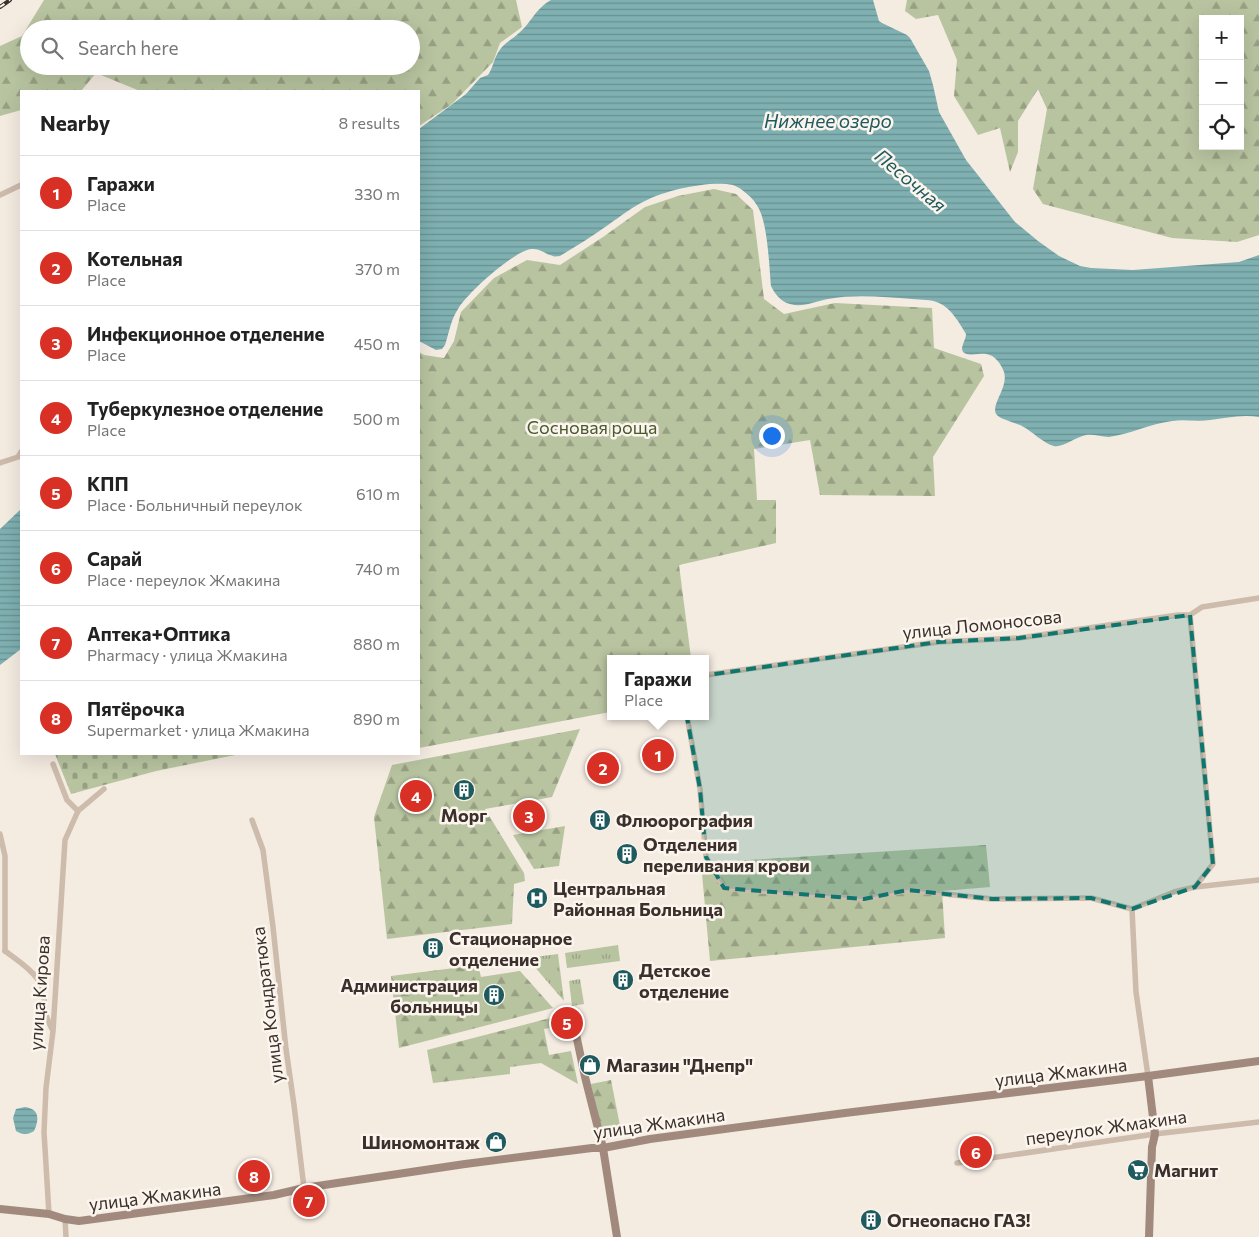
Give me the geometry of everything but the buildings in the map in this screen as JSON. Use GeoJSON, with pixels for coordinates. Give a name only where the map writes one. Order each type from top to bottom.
{"type":"FeatureCollection","features":[{"type":"Feature","properties":{"kind":"street"},"geometry":{"type":"LineString","coordinates":[[0,195],[20,185]]}},
{"type":"Feature","properties":{"kind":"street"},"geometry":{"type":"LineString","coordinates":[[0,463],[18,457],[20,454]]}},
{"type":"Feature","properties":{"kind":"street","name":"улица Ломоносова"},"geometry":{"type":"LineString","coordinates":[[709,675],[938,642],[1019,638],[1178,615],[1190,615],[1202,607],[1259,598]]}},
{"type":"Feature","properties":{"kind":"street"},"geometry":{"type":"LineString","coordinates":[[1190,615],[1213,864],[1195,886]]}},
{"type":"Feature","properties":{"kind":"street"},"geometry":{"type":"LineString","coordinates":[[688,720],[700,789],[706,858],[724,888],[864,899],[908,890],[992,899],[1091,898],[1132,909],[1174,892],[1195,886],[1259,880]]}},
{"type":"Feature","properties":{"kind":"street"},"geometry":{"type":"LineString","coordinates":[[53,764],[67,800],[78,811]]}},
{"type":"Feature","properties":{"kind":"street","name":"улица Кирова"},"geometry":{"type":"LineString","coordinates":[[49,1214],[44,1132],[46,1088],[53,1031],[65,840],[78,811],[104,789]]}},
{"type":"Feature","properties":{"kind":"street","name":"улица Кондратюка"},"geometry":{"type":"LineString","coordinates":[[252,820],[263,850],[304,1188]]}},
{"type":"Feature","properties":{"kind":"street","name":"улица Кирова"},"geometry":{"type":"LineString","coordinates":[[0,834],[5,856],[2,951]]}},
{"type":"Feature","properties":{"kind":"street"},"geometry":{"type":"LineString","coordinates":[[1132,909],[1136,992],[1154,1134],[1149,1237]]}},
{"type":"Feature","properties":{"kind":"street"},"geometry":{"type":"LineString","coordinates":[[2,951],[21,962],[39,981],[44,994],[45,1011],[53,1031]]}},
{"type":"Feature","properties":{"kind":"street"},"geometry":{"type":"LineString","coordinates":[[573,1020],[603,1148],[617,1237]]}},
{"type":"Feature","properties":{"kind":"street","name":"улица Жмакина"},"geometry":{"type":"LineString","coordinates":[[65,1219],[79,1220],[187,1207],[465,1164],[603,1148],[650,1139],[836,1114],[1259,1061]]}},
{"type":"Feature","properties":{"kind":"street","name":"переулок Жмакина"},"geometry":{"type":"LineString","coordinates":[[958,1163],[1154,1134],[1259,1122]]}},
{"type":"Feature","properties":{"kind":"street"},"geometry":{"type":"LineString","coordinates":[[0,1209],[49,1214],[65,1219],[66,1237]]}},
{"type":"Feature","properties":{"kind":"highlighted area"},"geometry":{"type":"Polygon","coordinates":[[[1190,615],[1213,864],[1195,887],[1132,909],[1091,898],[992,899],[908,890],[864,899],[724,888],[706,857],[700,789],[680,679],[938,642],[1019,638],[1190,615]]]}},
{"type":"Feature","properties":{"kind":"green space"},"geometry":{"type":"Polygon","coordinates":[[[44,0],[516,0],[522,27],[500,43],[493,62],[452,104],[420,125],[420,90],[138,90],[101,75],[420,75],[420,20],[32,20],[44,0]]]}},
{"type":"Feature","properties":{"kind":"green space"},"geometry":{"type":"Polygon","coordinates":[[[907,0],[1259,0],[1259,235],[1237,242],[1172,238],[1043,204],[1033,189],[1047,109],[1038,89],[1018,121],[1018,152],[1010,172],[1000,128],[978,135],[954,96],[957,60],[938,15],[916,19],[905,11],[907,0]]]}},
{"type":"Feature","properties":{"kind":"green space"},"geometry":{"type":"Polygon","coordinates":[[[20,37],[20,75],[94,75],[82,90],[20,90],[20,110],[0,116],[0,46],[20,37]]]}},
{"type":"Feature","properties":{"kind":"green space","name":"Сосновая роща"},"geometry":{"type":"Polygon","coordinates":[[[714,189],[736,194],[753,210],[764,299],[784,314],[835,303],[932,308],[934,348],[981,364],[984,376],[933,457],[935,496],[820,495],[810,440],[754,449],[757,500],[776,500],[776,543],[679,565],[691,655],[607,655],[607,713],[420,748],[420,353],[444,358],[454,341],[461,312],[494,278],[527,260],[560,265],[645,207],[678,196],[714,189]]]}},
{"type":"Feature","properties":{"kind":"green space"},"geometry":{"type":"Polygon","coordinates":[[[580,729],[552,797],[485,809],[524,873],[525,881],[514,884],[512,924],[387,939],[374,817],[392,765],[580,729]]]}},
{"type":"Feature","properties":{"kind":"green space"},"geometry":{"type":"Polygon","coordinates":[[[55,755],[235,755],[156,771],[71,794],[55,755]]]}},
{"type":"Feature","properties":{"kind":"green space"},"geometry":{"type":"Polygon","coordinates":[[[565,826],[559,866],[534,869],[513,835],[565,826]]]}},
{"type":"Feature","properties":{"kind":"green space"},"geometry":{"type":"Polygon","coordinates":[[[986,845],[990,887],[942,891],[945,938],[710,961],[701,863],[986,845]]]}},
{"type":"Feature","properties":{"kind":"green space"},"geometry":{"type":"Polygon","coordinates":[[[618,945],[620,961],[567,968],[565,953],[618,945]]]}},
{"type":"Feature","properties":{"kind":"green space"},"geometry":{"type":"Polygon","coordinates":[[[558,954],[564,1001],[527,958],[558,954]]]}},
{"type":"Feature","properties":{"kind":"green space"},"geometry":{"type":"Polygon","coordinates":[[[478,965],[481,977],[520,971],[553,1008],[399,1048],[391,976],[478,965]]]}},
{"type":"Feature","properties":{"kind":"green space"},"geometry":{"type":"Polygon","coordinates":[[[580,979],[584,1004],[572,1006],[569,981],[580,979]]]}},
{"type":"Feature","properties":{"kind":"green space"},"geometry":{"type":"Polygon","coordinates":[[[558,1016],[561,1026],[544,1029],[549,1055],[571,1051],[578,1084],[541,1063],[510,1067],[510,1074],[433,1083],[427,1050],[558,1016]]]}},
{"type":"Feature","properties":{"kind":"green space"},"geometry":{"type":"Polygon","coordinates":[[[611,1080],[622,1136],[603,1140],[591,1084],[611,1080]]]}},
{"type":"Feature","properties":{"kind":"water","name":"Нижнее озеро"},"geometry":{"type":"Polygon","coordinates":[[[551,0],[873,0],[879,21],[910,38],[929,71],[939,112],[966,160],[1015,222],[1059,256],[1080,266],[1133,270],[1239,262],[1259,255],[1259,417],[1240,416],[1205,421],[1172,421],[1117,436],[1086,435],[1061,445],[1050,445],[1022,426],[997,415],[995,407],[1004,384],[1004,372],[997,360],[989,355],[963,352],[962,347],[966,334],[951,312],[943,305],[926,300],[859,296],[838,297],[800,305],[790,304],[781,300],[771,286],[766,234],[758,207],[751,197],[740,189],[733,185],[724,184],[689,187],[655,196],[632,208],[560,256],[553,256],[534,249],[523,251],[492,274],[463,302],[454,317],[442,349],[436,350],[420,342],[420,128],[466,94],[480,78],[488,75],[501,48],[517,35],[541,7],[551,0]]]}},
{"type":"Feature","properties":{"kind":"water"},"geometry":{"type":"Polygon","coordinates":[[[20,510],[20,650],[0,665],[0,529],[20,510]]]}},
{"type":"Feature","properties":{"kind":"water"},"geometry":{"type":"Polygon","coordinates":[[[30,1108],[36,1113],[37,1123],[34,1131],[25,1134],[16,1131],[13,1118],[16,1109],[30,1108]]]}},
{"type":"Feature","properties":{"kind":"railway"},"geometry":{"type":"LineString","coordinates":[[0,7],[10,0]]}},
{"type":"Feature","properties":{"kind":"place","name":"Гаражи"},"geometry":{"type":"Point","coordinates":[658,755]}},
{"type":"Feature","properties":{"kind":"place","name":"Котельная"},"geometry":{"type":"Point","coordinates":[603,768]}},
{"type":"Feature","properties":{"kind":"place","name":"Морг"},"geometry":{"type":"Point","coordinates":[464,790]}},
{"type":"Feature","properties":{"kind":"place","name":"Туберкулезное отделение"},"geometry":{"type":"Point","coordinates":[416,796]}},
{"type":"Feature","properties":{"kind":"place","name":"Инфекционное отделение"},"geometry":{"type":"Point","coordinates":[529,816]}},
{"type":"Feature","properties":{"kind":"place","name":"Флюорография"},"geometry":{"type":"Point","coordinates":[600,820]}},
{"type":"Feature","properties":{"kind":"place","name":"Отделения переливания крови"},"geometry":{"type":"Point","coordinates":[627,854]}},
{"type":"Feature","properties":{"kind":"place","name":"Центральная Районная Больница"},"geometry":{"type":"Point","coordinates":[537,898]}},
{"type":"Feature","properties":{"kind":"place","name":"Стационарное отделение"},"geometry":{"type":"Point","coordinates":[433,948]}},
{"type":"Feature","properties":{"kind":"place","name":"Детское отделение"},"geometry":{"type":"Point","coordinates":[623,980]}},
{"type":"Feature","properties":{"kind":"place","name":"Администрация больницы"},"geometry":{"type":"Point","coordinates":[494,995]}},
{"type":"Feature","properties":{"kind":"place","name":"КПП"},"geometry":{"type":"Point","coordinates":[567,1023]}},
{"type":"Feature","properties":{"kind":"place","name":"Магазин \"Днепр\""},"geometry":{"type":"Point","coordinates":[590,1065]}},
{"type":"Feature","properties":{"kind":"place","name":"Шиномонтаж"},"geometry":{"type":"Point","coordinates":[496,1142]}},
{"type":"Feature","properties":{"kind":"place","name":"Сарай"},"geometry":{"type":"Point","coordinates":[976,1152]}},
{"type":"Feature","properties":{"kind":"place","name":"Магнит"},"geometry":{"type":"Point","coordinates":[1138,1170]}},
{"type":"Feature","properties":{"kind":"place","name":"Пятёрочка"},"geometry":{"type":"Point","coordinates":[254,1176]}},
{"type":"Feature","properties":{"kind":"place","name":"Аптека+Оптика"},"geometry":{"type":"Point","coordinates":[309,1201]}},
{"type":"Feature","properties":{"kind":"place","name":"Огнеопасно ГАЗ!"},"geometry":{"type":"Point","coordinates":[871,1220]}},
{"type":"Feature","properties":{"kind":"water label","name":"Песочная"},"geometry":{"type":"Point","coordinates":[911,180]}}]}
